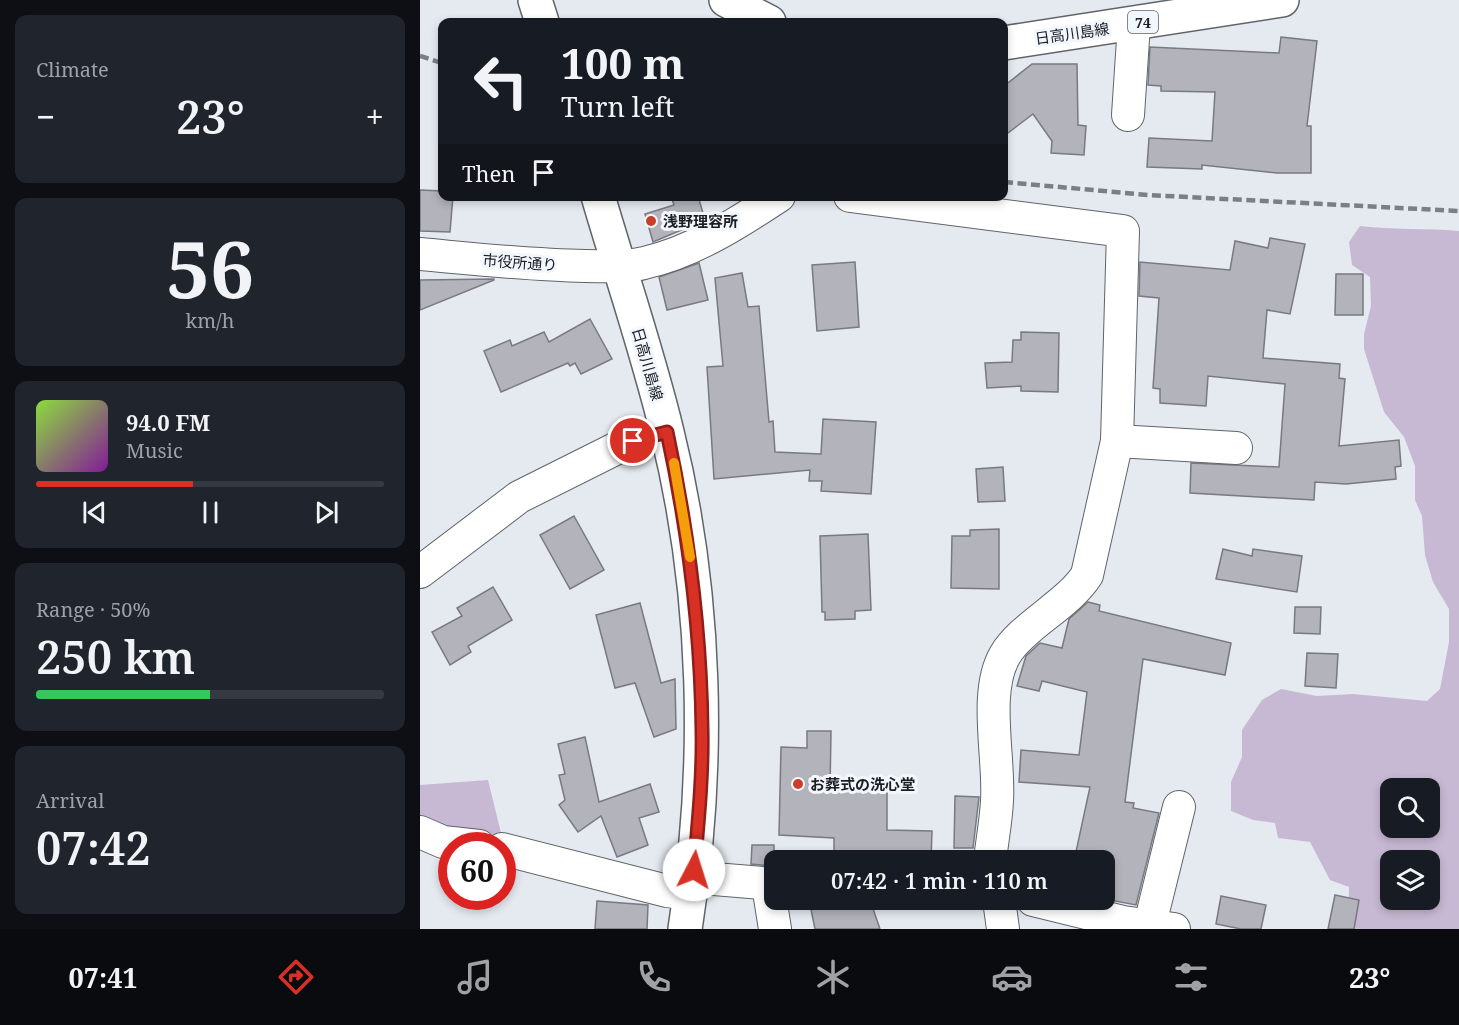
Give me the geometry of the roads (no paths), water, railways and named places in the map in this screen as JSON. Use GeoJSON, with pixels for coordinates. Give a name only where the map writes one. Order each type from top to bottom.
{"type":"FeatureCollection","features":[{"type":"Feature","properties":{"kind":"main road"},"geometry":{"type":"LineString","coordinates":[[535,0],[541,18]]}},
{"type":"Feature","properties":{"kind":"main road"},"geometry":{"type":"LineString","coordinates":[[726,0],[761,18]]}},
{"type":"Feature","properties":{"kind":"main road","name":"日高川島線"},"geometry":{"type":"LineString","coordinates":[[1008,42],[1266,1]]}},
{"type":"Feature","properties":{"kind":"main road","name":"日高川島線"},"geometry":{"type":"LineString","coordinates":[[600,201],[667,432],[682,505],[693,577],[702,730],[692,882],[685,929]]}},
{"type":"Feature","properties":{"kind":"street"},"geometry":{"type":"LineString","coordinates":[[1128,115],[1134,24]]}},
{"type":"Feature","properties":{"kind":"street","name":"市役所通り"},"geometry":{"type":"LineString","coordinates":[[420,254],[517,263],[620,266],[644,263],[742,222],[772,201]]}},
{"type":"Feature","properties":{"kind":"street"},"geometry":{"type":"LineString","coordinates":[[889,201],[1123,231],[1117,441],[1087,575],[1079,587],[1039,621],[1006,654],[999,670],[995,699],[998,801],[991,850]]}},
{"type":"Feature","properties":{"kind":"street"},"geometry":{"type":"LineString","coordinates":[[420,572],[519,497],[633,441],[667,432]]}},
{"type":"Feature","properties":{"kind":"street"},"geometry":{"type":"LineString","coordinates":[[1117,441],[1236,448]]}},
{"type":"Feature","properties":{"kind":"street"},"geometry":{"type":"LineString","coordinates":[[1076,910],[1143,926],[1179,807]]}},
{"type":"Feature","properties":{"kind":"street"},"geometry":{"type":"LineString","coordinates":[[420,832],[438,840]]}},
{"type":"Feature","properties":{"kind":"street"},"geometry":{"type":"LineString","coordinates":[[516,853],[667,891],[692,882],[714,879],[764,884]]}},
{"type":"Feature","properties":{"kind":"street"},"geometry":{"type":"LineString","coordinates":[[773,910],[775,929]]}},
{"type":"Feature","properties":{"kind":"street"},"geometry":{"type":"LineString","coordinates":[[1000,910],[1003,929]]}},
{"type":"Feature","properties":{"kind":"railway"},"geometry":{"type":"LineString","coordinates":[[420,56],[438,62]]}},
{"type":"Feature","properties":{"kind":"railway"},"geometry":{"type":"LineString","coordinates":[[1008,182],[1148,195],[1459,211]]}},
{"type":"Feature","properties":{"kind":"place","name":"浅野理容所"},"geometry":{"type":"Point","coordinates":[651,221]}},
{"type":"Feature","properties":{"kind":"place","name":"お葬式の洗心堂"},"geometry":{"type":"Point","coordinates":[798,784]}}]}
